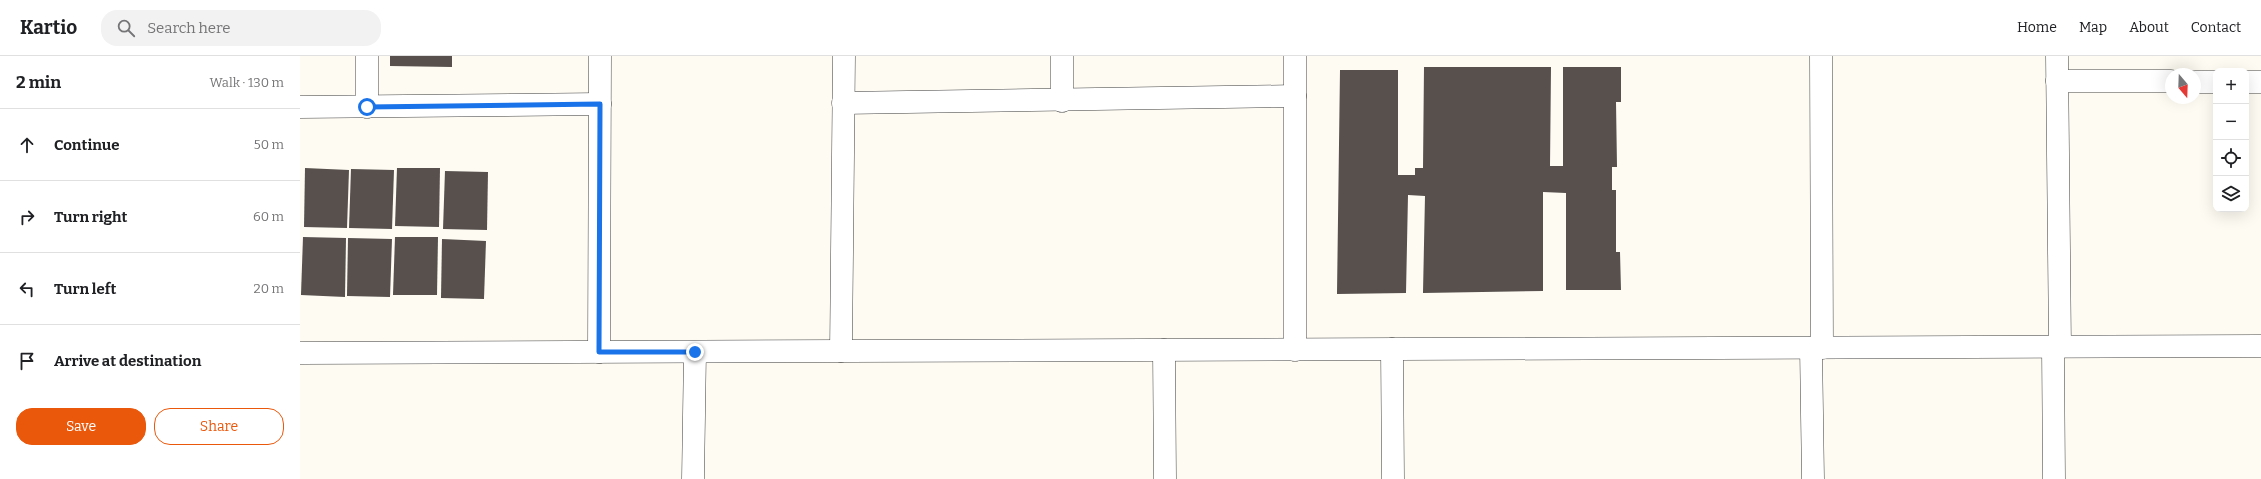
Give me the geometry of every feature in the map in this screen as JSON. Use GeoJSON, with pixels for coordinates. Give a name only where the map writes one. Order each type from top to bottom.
{"type":"FeatureCollection","features":[{"type":"Feature","properties":{"kind":"street"},"geometry":{"type":"LineString","coordinates":[[367,56],[367,107]]}},
{"type":"Feature","properties":{"kind":"street"},"geometry":{"type":"LineString","coordinates":[[599,352],[600,56]]}},
{"type":"Feature","properties":{"kind":"street"},"geometry":{"type":"LineString","coordinates":[[840,351],[844,56]]}},
{"type":"Feature","properties":{"kind":"street"},"geometry":{"type":"LineString","coordinates":[[1062,56],[1062,101]]}},
{"type":"Feature","properties":{"kind":"street"},"geometry":{"type":"LineString","coordinates":[[1294,56],[1295,350]]}},
{"type":"Feature","properties":{"kind":"street"},"geometry":{"type":"LineString","coordinates":[[1813,479],[1817,348],[1821,56]]}},
{"type":"Feature","properties":{"kind":"street"},"geometry":{"type":"LineString","coordinates":[[2054,479],[2057,347],[2057,56]]}},
{"type":"Feature","properties":{"kind":"street"},"geometry":{"type":"LineString","coordinates":[[2057,81],[2165,82]]}},
{"type":"Feature","properties":{"kind":"street"},"geometry":{"type":"LineString","coordinates":[[2201,82],[2213,82]]}},
{"type":"Feature","properties":{"kind":"street"},"geometry":{"type":"LineString","coordinates":[[2249,82],[2261,82]]}},
{"type":"Feature","properties":{"kind":"street"},"geometry":{"type":"LineString","coordinates":[[843,103],[1062,101],[1294,96]]}},
{"type":"Feature","properties":{"kind":"street"},"geometry":{"type":"LineString","coordinates":[[300,107],[600,104]]}},
{"type":"Feature","properties":{"kind":"street"},"geometry":{"type":"LineString","coordinates":[[300,353],[2261,346]]}},
{"type":"Feature","properties":{"kind":"street"},"geometry":{"type":"LineString","coordinates":[[1392,349],[1393,479]]}},
{"type":"Feature","properties":{"kind":"street"},"geometry":{"type":"LineString","coordinates":[[1164,350],[1164,479]]}},
{"type":"Feature","properties":{"kind":"street"},"geometry":{"type":"LineString","coordinates":[[694,479],[695,352]]}},
{"type":"Feature","properties":{"kind":"building"},"geometry":{"type":"Polygon","coordinates":[[[390,56],[452,56],[452,67],[390,66],[390,56]]]}},
{"type":"Feature","properties":{"kind":"building"},"geometry":{"type":"Polygon","coordinates":[[[1424,67],[1551,67],[1550,166],[1563,166],[1563,67],[1621,67],[1621,102],[1616,102],[1617,167],[1612,167],[1612,190],[1616,190],[1616,252],[1620,252],[1621,290],[1566,290],[1566,193],[1543,192],[1543,291],[1423,293],[1425,196],[1408,195],[1406,293],[1337,294],[1340,70],[1398,70],[1398,175],[1415,175],[1415,168],[1423,168],[1424,67]]]}},
{"type":"Feature","properties":{"kind":"building"},"geometry":{"type":"Polygon","coordinates":[[[305,168],[349,170],[347,228],[304,227],[305,168]]]}},
{"type":"Feature","properties":{"kind":"building"},"geometry":{"type":"Polygon","coordinates":[[[397,168],[440,168],[439,227],[395,226],[397,168]]]}},
{"type":"Feature","properties":{"kind":"building"},"geometry":{"type":"Polygon","coordinates":[[[351,169],[394,170],[392,229],[349,228],[351,169]]]}},
{"type":"Feature","properties":{"kind":"building"},"geometry":{"type":"Polygon","coordinates":[[[445,171],[488,172],[487,230],[443,229],[445,171]]]}},
{"type":"Feature","properties":{"kind":"building"},"geometry":{"type":"Polygon","coordinates":[[[303,237],[346,238],[345,297],[301,295],[303,237]]]}},
{"type":"Feature","properties":{"kind":"building"},"geometry":{"type":"Polygon","coordinates":[[[395,237],[438,237],[437,295],[393,295],[395,237]]]}},
{"type":"Feature","properties":{"kind":"building"},"geometry":{"type":"Polygon","coordinates":[[[348,238],[392,239],[390,297],[347,296],[348,238]]]}},
{"type":"Feature","properties":{"kind":"building"},"geometry":{"type":"Polygon","coordinates":[[[442,239],[486,241],[484,299],[441,298],[442,239]]]}},
{"type":"Feature","properties":{"kind":"route"},"geometry":{"type":"LineString","coordinates":[[367,107],[600,104],[599,352],[695,352]]}}]}
